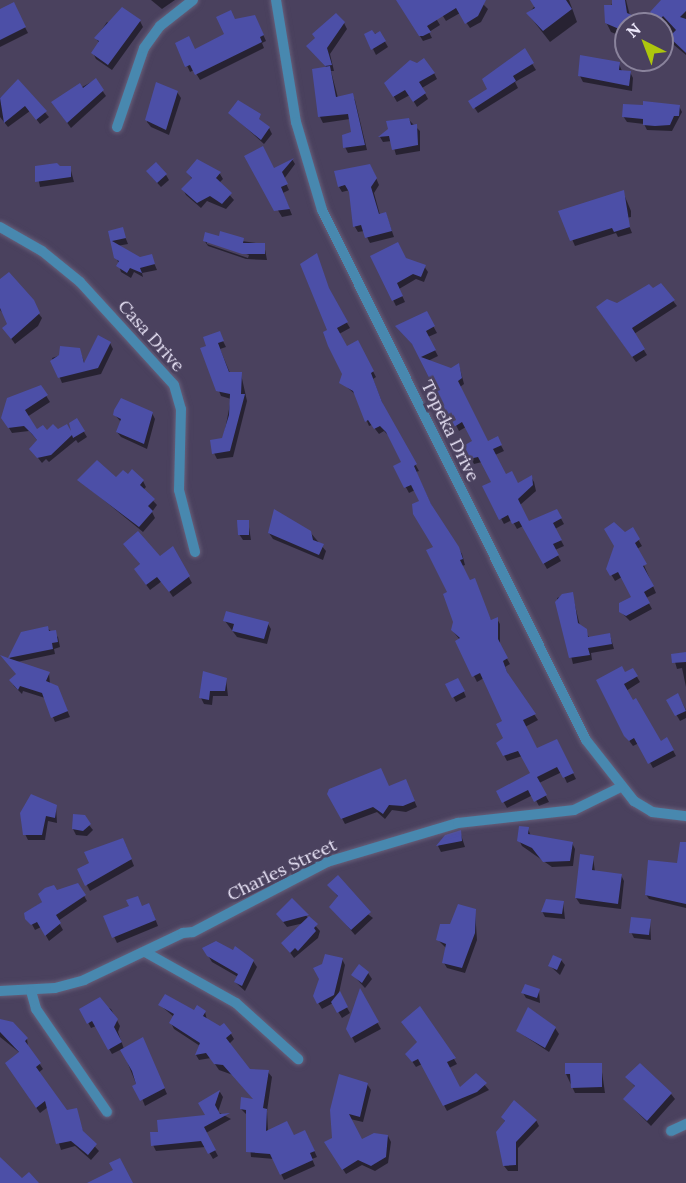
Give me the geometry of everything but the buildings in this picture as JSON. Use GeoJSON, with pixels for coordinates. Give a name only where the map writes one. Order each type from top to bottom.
{"type":"FeatureCollection","features":[{"type":"Feature","properties":{"kind":"street"},"geometry":{"type":"LineString","coordinates":[[117,127],[144,48],[160,26],[193,0]]}},
{"type":"Feature","properties":{"kind":"street","name":"Topeka Drive"},"geometry":{"type":"LineString","coordinates":[[276,0],[296,122],[322,210],[586,740],[621,787],[652,812],[686,816]]}},
{"type":"Feature","properties":{"kind":"street","name":"Casa Drive"},"geometry":{"type":"LineString","coordinates":[[0,227],[42,251],[80,282],[174,385],[181,409],[179,490],[195,552]]}},
{"type":"Feature","properties":{"kind":"street","name":"Charles Street"},"geometry":{"type":"LineString","coordinates":[[0,991],[31,991],[84,980],[183,933],[193,932],[327,862],[458,823],[574,810],[621,787]]}},
{"type":"Feature","properties":{"kind":"street"},"geometry":{"type":"LineString","coordinates":[[145,952],[236,1003],[298,1059]]}},
{"type":"Feature","properties":{"kind":"street"},"geometry":{"type":"LineString","coordinates":[[31,991],[36,1009],[106,1112]]}},
{"type":"Feature","properties":{"kind":"street"},"geometry":{"type":"LineString","coordinates":[[671,1131],[686,1124]]}}]}
